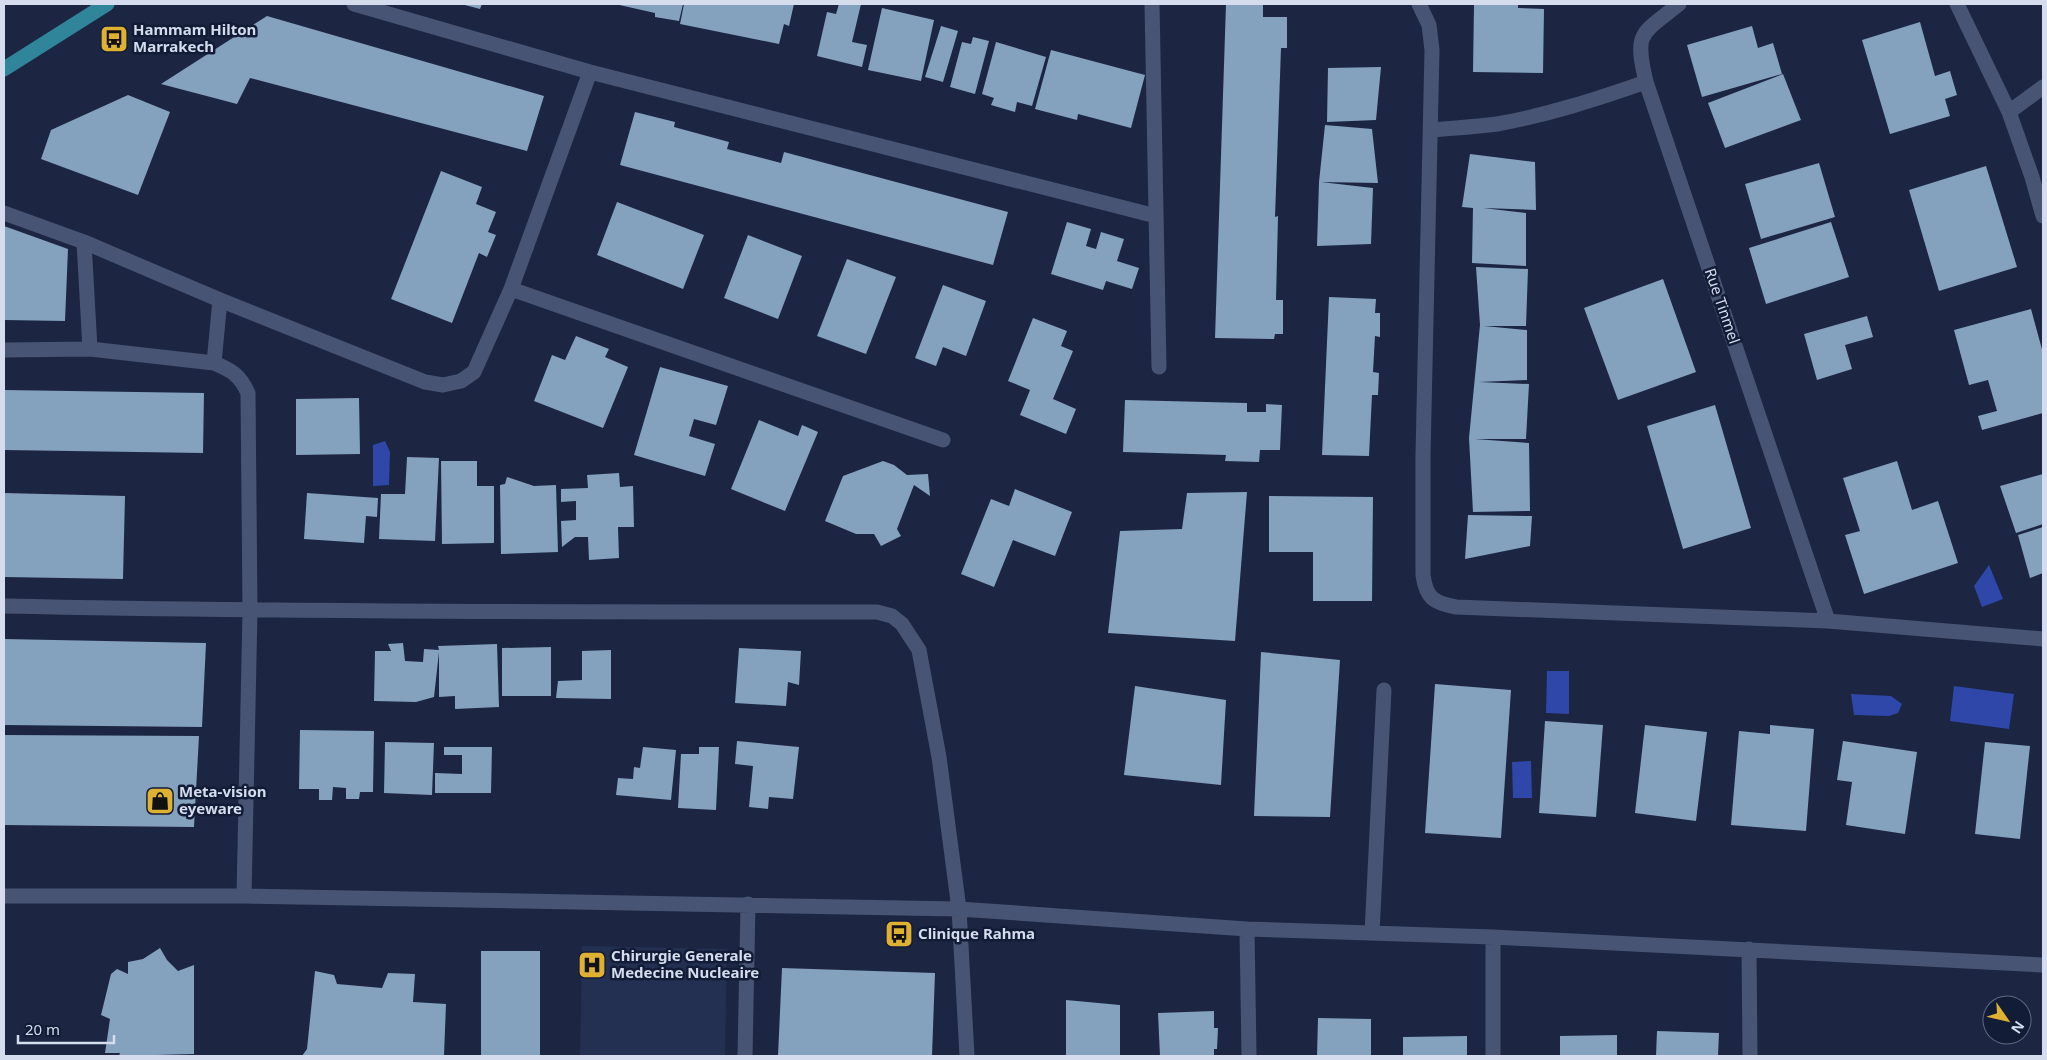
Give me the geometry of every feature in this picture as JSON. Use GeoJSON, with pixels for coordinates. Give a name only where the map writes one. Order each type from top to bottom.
{"type":"FeatureCollection","features":[{"type":"Feature","properties":{"kind":"main road"},"geometry":{"type":"LineString","coordinates":[[4,69],[107,4]]}},
{"type":"Feature","properties":{"kind":"street"},"geometry":{"type":"LineString","coordinates":[[354,4],[590,72],[1156,216]]}},
{"type":"Feature","properties":{"kind":"street"},"geometry":{"type":"LineString","coordinates":[[1152,4],[1159,367]]}},
{"type":"Feature","properties":{"kind":"street"},"geometry":{"type":"LineString","coordinates":[[1419,4],[1429,25],[1432,50],[1423,454],[1423,575],[1425,590],[1433,599],[1444,604],[1456,606],[1828,621],[2043,639]]}},
{"type":"Feature","properties":{"kind":"street","name":"Rue Tinmel"},"geometry":{"type":"LineString","coordinates":[[1679,4],[1648,29],[1641,39],[1639,49],[1646,82],[1828,621]]}},
{"type":"Feature","properties":{"kind":"street"},"geometry":{"type":"LineString","coordinates":[[1957,4],[2009,112],[2043,216]]}},
{"type":"Feature","properties":{"kind":"street"},"geometry":{"type":"LineString","coordinates":[[4,213],[84,242],[220,300],[425,382],[443,385],[461,382],[474,372],[511,289],[590,72]]}},
{"type":"Feature","properties":{"kind":"street"},"geometry":{"type":"LineString","coordinates":[[1431,130],[1495,124],[1541,115],[1586,103],[1646,82]]}},
{"type":"Feature","properties":{"kind":"street"},"geometry":{"type":"LineString","coordinates":[[2009,112],[2043,87]]}},
{"type":"Feature","properties":{"kind":"street"},"geometry":{"type":"LineString","coordinates":[[84,242],[90,349]]}},
{"type":"Feature","properties":{"kind":"street"},"geometry":{"type":"LineString","coordinates":[[511,289],[943,440]]}},
{"type":"Feature","properties":{"kind":"street"},"geometry":{"type":"LineString","coordinates":[[214,363],[220,300]]}},
{"type":"Feature","properties":{"kind":"street"},"geometry":{"type":"LineString","coordinates":[[4,350],[90,349],[214,363],[232,370],[242,380],[248,393],[250,611],[244,896]]}},
{"type":"Feature","properties":{"kind":"street"},"geometry":{"type":"LineString","coordinates":[[4,606],[250,611],[345,609],[877,612],[892,616],[902,624],[919,650],[939,757],[959,909],[967,1056]]}},
{"type":"Feature","properties":{"kind":"street"},"geometry":{"type":"LineString","coordinates":[[1372,933],[1384,690]]}},
{"type":"Feature","properties":{"kind":"street"},"geometry":{"type":"LineString","coordinates":[[4,896],[244,896],[959,909],[1247,930],[1493,937],[1750,949],[2043,966]]}},
{"type":"Feature","properties":{"kind":"street"},"geometry":{"type":"LineString","coordinates":[[745,1056],[748,904]]}},
{"type":"Feature","properties":{"kind":"street"},"geometry":{"type":"LineString","coordinates":[[1247,930],[1249,1056]]}},
{"type":"Feature","properties":{"kind":"street"},"geometry":{"type":"LineString","coordinates":[[1493,937],[1493,1056]]}},
{"type":"Feature","properties":{"kind":"street"},"geometry":{"type":"LineString","coordinates":[[1750,949],[1750,1056]]}},
{"type":"Feature","properties":{"kind":"shaded area"},"geometry":{"type":"Polygon","coordinates":[[[582,946],[727,949],[725,1056],[580,1056],[582,946]]]}},
{"type":"Feature","properties":{"kind":"water"},"geometry":{"type":"Polygon","coordinates":[[[385,441],[390,452],[389,485],[373,486],[373,445],[385,441]]]}},
{"type":"Feature","properties":{"kind":"water"},"geometry":{"type":"Polygon","coordinates":[[[1989,565],[2003,599],[1982,607],[1974,586],[1989,565]]]}},
{"type":"Feature","properties":{"kind":"water"},"geometry":{"type":"Polygon","coordinates":[[[1547,671],[1569,671],[1569,714],[1546,713],[1547,671]]]}},
{"type":"Feature","properties":{"kind":"water"},"geometry":{"type":"Polygon","coordinates":[[[1954,686],[2014,694],[2009,729],[1950,721],[1954,686]]]}},
{"type":"Feature","properties":{"kind":"water"},"geometry":{"type":"Polygon","coordinates":[[[1851,694],[1891,696],[1902,704],[1898,713],[1889,716],[1854,715],[1851,694]]]}},
{"type":"Feature","properties":{"kind":"water"},"geometry":{"type":"Polygon","coordinates":[[[1531,761],[1532,798],[1513,798],[1512,762],[1531,761]]]}},
{"type":"Feature","properties":{"kind":"building"},"geometry":{"type":"Polygon","coordinates":[[[461,4],[482,4],[480,9],[461,4]]]}},
{"type":"Feature","properties":{"kind":"building"},"geometry":{"type":"Polygon","coordinates":[[[615,4],[683,4],[679,21],[655,17],[655,13],[615,4]]]}},
{"type":"Feature","properties":{"kind":"building"},"geometry":{"type":"Polygon","coordinates":[[[684,4],[794,4],[789,26],[784,24],[779,44],[680,24],[684,4]]]}},
{"type":"Feature","properties":{"kind":"building"},"geometry":{"type":"Polygon","coordinates":[[[839,4],[861,4],[852,42],[867,45],[862,67],[817,56],[827,12],[836,14],[839,4]]]}},
{"type":"Feature","properties":{"kind":"building"},"geometry":{"type":"Polygon","coordinates":[[[1226,4],[1263,4],[1263,17],[1287,17],[1287,48],[1281,48],[1275,217],[1278,216],[1276,300],[1283,300],[1283,334],[1275,334],[1274,339],[1215,338],[1226,4]]]}},
{"type":"Feature","properties":{"kind":"building"},"geometry":{"type":"Polygon","coordinates":[[[1474,4],[1518,4],[1518,8],[1544,9],[1543,73],[1473,72],[1474,4]]]}},
{"type":"Feature","properties":{"kind":"building"},"geometry":{"type":"Polygon","coordinates":[[[882,8],[934,20],[921,81],[868,70],[882,8]]]}},
{"type":"Feature","properties":{"kind":"building"},"geometry":{"type":"Polygon","coordinates":[[[267,16],[544,96],[527,151],[250,78],[237,104],[161,84],[267,16]]]}},
{"type":"Feature","properties":{"kind":"building"},"geometry":{"type":"Polygon","coordinates":[[[1920,22],[1935,76],[1950,71],[1957,95],[1945,99],[1950,116],[1890,134],[1862,40],[1920,22]]]}},
{"type":"Feature","properties":{"kind":"building"},"geometry":{"type":"Polygon","coordinates":[[[941,26],[958,31],[943,82],[925,77],[941,26]]]}},
{"type":"Feature","properties":{"kind":"building"},"geometry":{"type":"Polygon","coordinates":[[[1752,26],[1758,48],[1773,43],[1782,74],[1702,97],[1687,45],[1752,26]]]}},
{"type":"Feature","properties":{"kind":"building"},"geometry":{"type":"Polygon","coordinates":[[[973,37],[989,41],[975,94],[950,87],[962,42],[971,44],[973,37]]]}},
{"type":"Feature","properties":{"kind":"building"},"geometry":{"type":"Polygon","coordinates":[[[996,42],[1046,57],[1032,106],[1017,102],[1015,112],[991,105],[994,98],[982,94],[996,42]]]}},
{"type":"Feature","properties":{"kind":"building"},"geometry":{"type":"Polygon","coordinates":[[[1051,50],[1145,75],[1131,128],[1078,114],[1077,120],[1035,109],[1051,50]]]}},
{"type":"Feature","properties":{"kind":"building"},"geometry":{"type":"Polygon","coordinates":[[[1381,67],[1376,120],[1327,122],[1328,68],[1381,67]]]}},
{"type":"Feature","properties":{"kind":"building"},"geometry":{"type":"Polygon","coordinates":[[[1783,74],[1801,120],[1725,148],[1708,103],[1783,74]]]}},
{"type":"Feature","properties":{"kind":"building"},"geometry":{"type":"Polygon","coordinates":[[[128,95],[170,112],[138,195],[41,159],[51,130],[128,95]]]}},
{"type":"Feature","properties":{"kind":"building"},"geometry":{"type":"Polygon","coordinates":[[[635,112],[675,122],[674,127],[729,142],[727,149],[781,163],[784,152],[1008,212],[993,265],[620,165],[635,112]]]}},
{"type":"Feature","properties":{"kind":"building"},"geometry":{"type":"Polygon","coordinates":[[[1325,125],[1372,129],[1378,183],[1321,182],[1373,188],[1371,244],[1317,246],[1319,182],[1325,125]]]}},
{"type":"Feature","properties":{"kind":"building"},"geometry":{"type":"Polygon","coordinates":[[[1470,154],[1535,162],[1536,210],[1483,208],[1526,213],[1526,266],[1472,263],[1473,208],[1462,207],[1470,154]]]}},
{"type":"Feature","properties":{"kind":"building"},"geometry":{"type":"Polygon","coordinates":[[[1819,163],[1835,217],[1761,239],[1745,184],[1819,163]]]}},
{"type":"Feature","properties":{"kind":"building"},"geometry":{"type":"Polygon","coordinates":[[[1986,166],[2017,267],[1939,291],[1909,190],[1986,166]]]}},
{"type":"Feature","properties":{"kind":"building"},"geometry":{"type":"Polygon","coordinates":[[[441,171],[482,187],[476,204],[496,212],[488,232],[496,235],[487,257],[479,253],[452,323],[391,299],[441,171]]]}},
{"type":"Feature","properties":{"kind":"building"},"geometry":{"type":"Polygon","coordinates":[[[617,202],[704,235],[683,289],[597,255],[617,202]]]}},
{"type":"Feature","properties":{"kind":"building"},"geometry":{"type":"Polygon","coordinates":[[[1067,222],[1091,229],[1086,246],[1096,249],[1101,232],[1124,239],[1117,261],[1139,268],[1132,289],[1106,281],[1103,290],[1051,274],[1067,222]]]}},
{"type":"Feature","properties":{"kind":"building"},"geometry":{"type":"Polygon","coordinates":[[[1831,222],[1849,277],[1766,304],[1749,248],[1831,222]]]}},
{"type":"Feature","properties":{"kind":"building"},"geometry":{"type":"Polygon","coordinates":[[[4,226],[68,249],[65,321],[4,320],[4,226]]]}},
{"type":"Feature","properties":{"kind":"building"},"geometry":{"type":"Polygon","coordinates":[[[748,235],[802,256],[778,319],[724,298],[748,235]]]}},
{"type":"Feature","properties":{"kind":"building"},"geometry":{"type":"Polygon","coordinates":[[[847,259],[896,277],[866,354],[817,336],[847,259]]]}},
{"type":"Feature","properties":{"kind":"building"},"geometry":{"type":"Polygon","coordinates":[[[1476,267],[1528,269],[1526,326],[1484,326],[1527,330],[1527,380],[1479,382],[1529,384],[1526,439],[1475,439],[1529,443],[1530,511],[1473,512],[1469,438],[1480,325],[1476,267]]]}},
{"type":"Feature","properties":{"kind":"building"},"geometry":{"type":"Polygon","coordinates":[[[1663,279],[1696,372],[1618,400],[1584,308],[1663,279]]]}},
{"type":"Feature","properties":{"kind":"building"},"geometry":{"type":"Polygon","coordinates":[[[943,285],[986,301],[966,356],[943,347],[936,366],[915,358],[943,285]]]}},
{"type":"Feature","properties":{"kind":"building"},"geometry":{"type":"Polygon","coordinates":[[[1329,297],[1376,299],[1375,313],[1380,313],[1380,337],[1375,336],[1373,372],[1379,373],[1378,395],[1372,395],[1369,456],[1322,455],[1329,297]]]}},
{"type":"Feature","properties":{"kind":"building"},"geometry":{"type":"Polygon","coordinates":[[[2031,309],[2043,353],[2043,413],[1982,430],[1978,416],[1997,411],[1988,380],[1969,385],[1954,330],[2031,309]]]}},
{"type":"Feature","properties":{"kind":"building"},"geometry":{"type":"Polygon","coordinates":[[[1867,316],[1873,337],[1845,345],[1852,369],[1817,380],[1804,334],[1867,316]]]}},
{"type":"Feature","properties":{"kind":"building"},"geometry":{"type":"Polygon","coordinates":[[[1033,318],[1067,331],[1061,346],[1073,351],[1053,399],[1076,409],[1066,434],[1020,415],[1030,390],[1008,381],[1033,318]]]}},
{"type":"Feature","properties":{"kind":"building"},"geometry":{"type":"Polygon","coordinates":[[[576,336],[609,349],[605,357],[628,367],[603,428],[534,401],[552,355],[565,360],[576,336]]]}},
{"type":"Feature","properties":{"kind":"building"},"geometry":{"type":"Polygon","coordinates":[[[660,367],[728,386],[716,425],[694,419],[689,436],[715,444],[705,476],[634,455],[660,367]]]}},
{"type":"Feature","properties":{"kind":"building"},"geometry":{"type":"Polygon","coordinates":[[[4,390],[204,393],[203,453],[4,450],[4,390]]]}},
{"type":"Feature","properties":{"kind":"building"},"geometry":{"type":"Polygon","coordinates":[[[359,398],[360,454],[296,455],[296,399],[359,398]]]}},
{"type":"Feature","properties":{"kind":"building"},"geometry":{"type":"Polygon","coordinates":[[[1125,400],[1247,403],[1247,412],[1266,412],[1266,404],[1282,405],[1280,450],[1260,450],[1259,462],[1225,461],[1226,455],[1123,452],[1125,400]]]}},
{"type":"Feature","properties":{"kind":"building"},"geometry":{"type":"Polygon","coordinates":[[[1715,405],[1751,528],[1683,549],[1647,426],[1715,405]]]}},
{"type":"Feature","properties":{"kind":"building"},"geometry":{"type":"Polygon","coordinates":[[[759,420],[798,436],[802,425],[818,432],[785,511],[731,489],[759,420]]]}},
{"type":"Feature","properties":{"kind":"building"},"geometry":{"type":"Polygon","coordinates":[[[407,457],[439,458],[435,541],[379,539],[381,494],[405,494],[407,457]]]}},
{"type":"Feature","properties":{"kind":"building"},"geometry":{"type":"Polygon","coordinates":[[[441,461],[477,461],[477,486],[494,486],[494,543],[442,544],[441,461]]]}},
{"type":"Feature","properties":{"kind":"building"},"geometry":{"type":"Polygon","coordinates":[[[883,461],[894,465],[907,475],[928,474],[930,496],[914,485],[897,529],[901,536],[881,546],[874,534],[856,534],[825,521],[843,476],[883,461]]]}},
{"type":"Feature","properties":{"kind":"building"},"geometry":{"type":"Polygon","coordinates":[[[1897,461],[1912,510],[1938,501],[1958,563],[1864,594],[1845,535],[1860,531],[1843,478],[1897,461]]]}},
{"type":"Feature","properties":{"kind":"building"},"geometry":{"type":"Polygon","coordinates":[[[619,473],[620,487],[633,486],[634,527],[618,527],[619,558],[589,560],[588,537],[575,537],[562,547],[561,521],[576,520],[576,501],[561,502],[561,489],[588,488],[587,475],[619,473]]]}},
{"type":"Feature","properties":{"kind":"building"},"geometry":{"type":"Polygon","coordinates":[[[2043,474],[2043,524],[2016,533],[2000,486],[2043,474]]]}},
{"type":"Feature","properties":{"kind":"building"},"geometry":{"type":"Polygon","coordinates":[[[507,477],[534,486],[556,485],[558,552],[501,554],[500,485],[505,484],[507,477]]]}},
{"type":"Feature","properties":{"kind":"building"},"geometry":{"type":"Polygon","coordinates":[[[1015,489],[1072,512],[1055,556],[1013,540],[994,587],[961,574],[991,499],[1009,506],[1015,489]]]}},
{"type":"Feature","properties":{"kind":"building"},"geometry":{"type":"Polygon","coordinates":[[[1247,492],[1235,641],[1108,633],[1120,531],[1182,529],[1187,493],[1247,492]]]}},
{"type":"Feature","properties":{"kind":"building"},"geometry":{"type":"Polygon","coordinates":[[[4,493],[125,496],[123,579],[4,577],[4,493]]]}},
{"type":"Feature","properties":{"kind":"building"},"geometry":{"type":"Polygon","coordinates":[[[307,493],[378,498],[377,517],[366,516],[364,543],[304,539],[307,493]]]}},
{"type":"Feature","properties":{"kind":"building"},"geometry":{"type":"Polygon","coordinates":[[[1269,496],[1373,497],[1372,601],[1313,601],[1313,552],[1269,552],[1269,496]]]}},
{"type":"Feature","properties":{"kind":"building"},"geometry":{"type":"Polygon","coordinates":[[[1468,515],[1532,516],[1530,546],[1465,559],[1468,515]]]}},
{"type":"Feature","properties":{"kind":"building"},"geometry":{"type":"Polygon","coordinates":[[[2043,527],[2043,573],[2030,578],[2018,535],[2043,527]]]}},
{"type":"Feature","properties":{"kind":"building"},"geometry":{"type":"Polygon","coordinates":[[[4,639],[206,643],[202,727],[4,725],[4,639]]]}},
{"type":"Feature","properties":{"kind":"building"},"geometry":{"type":"Polygon","coordinates":[[[403,643],[405,661],[423,662],[424,649],[439,650],[438,646],[497,644],[499,707],[455,709],[455,696],[439,697],[439,652],[434,697],[416,702],[374,701],[375,651],[391,651],[388,644],[403,643]]]}},
{"type":"Feature","properties":{"kind":"building"},"geometry":{"type":"Polygon","coordinates":[[[551,647],[551,696],[502,696],[502,648],[551,647]]]}},
{"type":"Feature","properties":{"kind":"building"},"geometry":{"type":"Polygon","coordinates":[[[739,648],[801,651],[799,685],[788,682],[786,706],[735,703],[739,648]]]}},
{"type":"Feature","properties":{"kind":"building"},"geometry":{"type":"Polygon","coordinates":[[[611,650],[611,699],[556,698],[558,681],[582,680],[582,651],[611,650]]]}},
{"type":"Feature","properties":{"kind":"building"},"geometry":{"type":"Polygon","coordinates":[[[1261,652],[1340,660],[1330,817],[1254,816],[1261,652]]]}},
{"type":"Feature","properties":{"kind":"building"},"geometry":{"type":"Polygon","coordinates":[[[1435,684],[1511,690],[1501,838],[1425,833],[1435,684]]]}},
{"type":"Feature","properties":{"kind":"building"},"geometry":{"type":"Polygon","coordinates":[[[1135,686],[1226,700],[1221,785],[1124,775],[1135,686]]]}},
{"type":"Feature","properties":{"kind":"building"},"geometry":{"type":"Polygon","coordinates":[[[1545,721],[1603,725],[1596,817],[1539,813],[1545,721]]]}},
{"type":"Feature","properties":{"kind":"building"},"geometry":{"type":"Polygon","coordinates":[[[1645,725],[1707,732],[1696,821],[1635,813],[1645,725]]]}},
{"type":"Feature","properties":{"kind":"building"},"geometry":{"type":"Polygon","coordinates":[[[1770,725],[1814,729],[1806,831],[1731,825],[1739,731],[1770,734],[1770,725]]]}},
{"type":"Feature","properties":{"kind":"building"},"geometry":{"type":"Polygon","coordinates":[[[300,730],[374,731],[373,792],[360,792],[359,799],[346,799],[346,788],[333,787],[332,800],[319,800],[319,789],[299,789],[300,730]]]}},
{"type":"Feature","properties":{"kind":"building"},"geometry":{"type":"Polygon","coordinates":[[[4,735],[199,736],[194,827],[4,825],[4,735]]]}},
{"type":"Feature","properties":{"kind":"building"},"geometry":{"type":"Polygon","coordinates":[[[737,741],[799,747],[793,799],[769,797],[768,809],[749,807],[753,766],[735,764],[737,741]]]}},
{"type":"Feature","properties":{"kind":"building"},"geometry":{"type":"Polygon","coordinates":[[[1843,741],[1917,752],[1905,834],[1846,825],[1852,782],[1837,780],[1843,741]]]}},
{"type":"Feature","properties":{"kind":"building"},"geometry":{"type":"Polygon","coordinates":[[[385,742],[434,743],[432,795],[384,793],[385,742]]]}},
{"type":"Feature","properties":{"kind":"building"},"geometry":{"type":"Polygon","coordinates":[[[1985,742],[2030,746],[2020,839],[1975,834],[1985,742]]]}},
{"type":"Feature","properties":{"kind":"building"},"geometry":{"type":"Polygon","coordinates":[[[444,747],[492,747],[491,793],[435,793],[435,773],[462,774],[462,755],[444,755],[444,747]]]}},
{"type":"Feature","properties":{"kind":"building"},"geometry":{"type":"Polygon","coordinates":[[[643,747],[676,750],[671,800],[616,795],[618,778],[633,779],[634,767],[640,768],[643,747]]]}},
{"type":"Feature","properties":{"kind":"building"},"geometry":{"type":"Polygon","coordinates":[[[699,747],[719,747],[716,810],[678,808],[681,754],[699,754],[699,747]]]}},
{"type":"Feature","properties":{"kind":"building"},"geometry":{"type":"Polygon","coordinates":[[[160,948],[167,960],[178,971],[194,965],[194,1054],[119,1056],[120,1053],[105,1053],[110,1019],[101,1015],[111,974],[117,969],[128,974],[128,962],[143,959],[160,948]]]}},
{"type":"Feature","properties":{"kind":"building"},"geometry":{"type":"Polygon","coordinates":[[[481,951],[540,951],[540,1056],[481,1056],[481,951]]]}},
{"type":"Feature","properties":{"kind":"building"},"geometry":{"type":"Polygon","coordinates":[[[782,968],[935,973],[932,1056],[778,1056],[782,968]]]}},
{"type":"Feature","properties":{"kind":"building"},"geometry":{"type":"Polygon","coordinates":[[[315,971],[334,975],[337,984],[382,988],[388,973],[415,974],[413,1002],[446,1004],[444,1056],[302,1056],[307,1049],[315,971]]]}},
{"type":"Feature","properties":{"kind":"building"},"geometry":{"type":"Polygon","coordinates":[[[1066,1000],[1120,1005],[1120,1056],[1066,1056],[1066,1000]]]}},
{"type":"Feature","properties":{"kind":"building"},"geometry":{"type":"Polygon","coordinates":[[[1214,1011],[1214,1028],[1218,1028],[1217,1049],[1214,1049],[1214,1056],[1160,1056],[1158,1013],[1214,1011]]]}},
{"type":"Feature","properties":{"kind":"building"},"geometry":{"type":"Polygon","coordinates":[[[1318,1018],[1371,1019],[1371,1056],[1317,1056],[1318,1018]]]}},
{"type":"Feature","properties":{"kind":"building"},"geometry":{"type":"Polygon","coordinates":[[[1657,1031],[1719,1033],[1718,1056],[1656,1056],[1657,1031]]]}},
{"type":"Feature","properties":{"kind":"building"},"geometry":{"type":"Polygon","coordinates":[[[1617,1035],[1617,1056],[1560,1056],[1560,1036],[1617,1035]]]}},
{"type":"Feature","properties":{"kind":"building"},"geometry":{"type":"Polygon","coordinates":[[[1467,1036],[1467,1056],[1403,1056],[1403,1037],[1467,1036]]]}},
{"type":"Feature","properties":{"kind":"place","name":"Hammam Hilton Marrakech"},"geometry":{"type":"Point","coordinates":[114,39]}},
{"type":"Feature","properties":{"kind":"place","name":"Meta-vision eyeware"},"geometry":{"type":"Point","coordinates":[160,801]}},
{"type":"Feature","properties":{"kind":"place","name":"Clinique Rahma"},"geometry":{"type":"Point","coordinates":[899,934]}},
{"type":"Feature","properties":{"kind":"place","name":"Chirurgie Generale Medecine Nucleaire"},"geometry":{"type":"Point","coordinates":[592,965]}}]}
